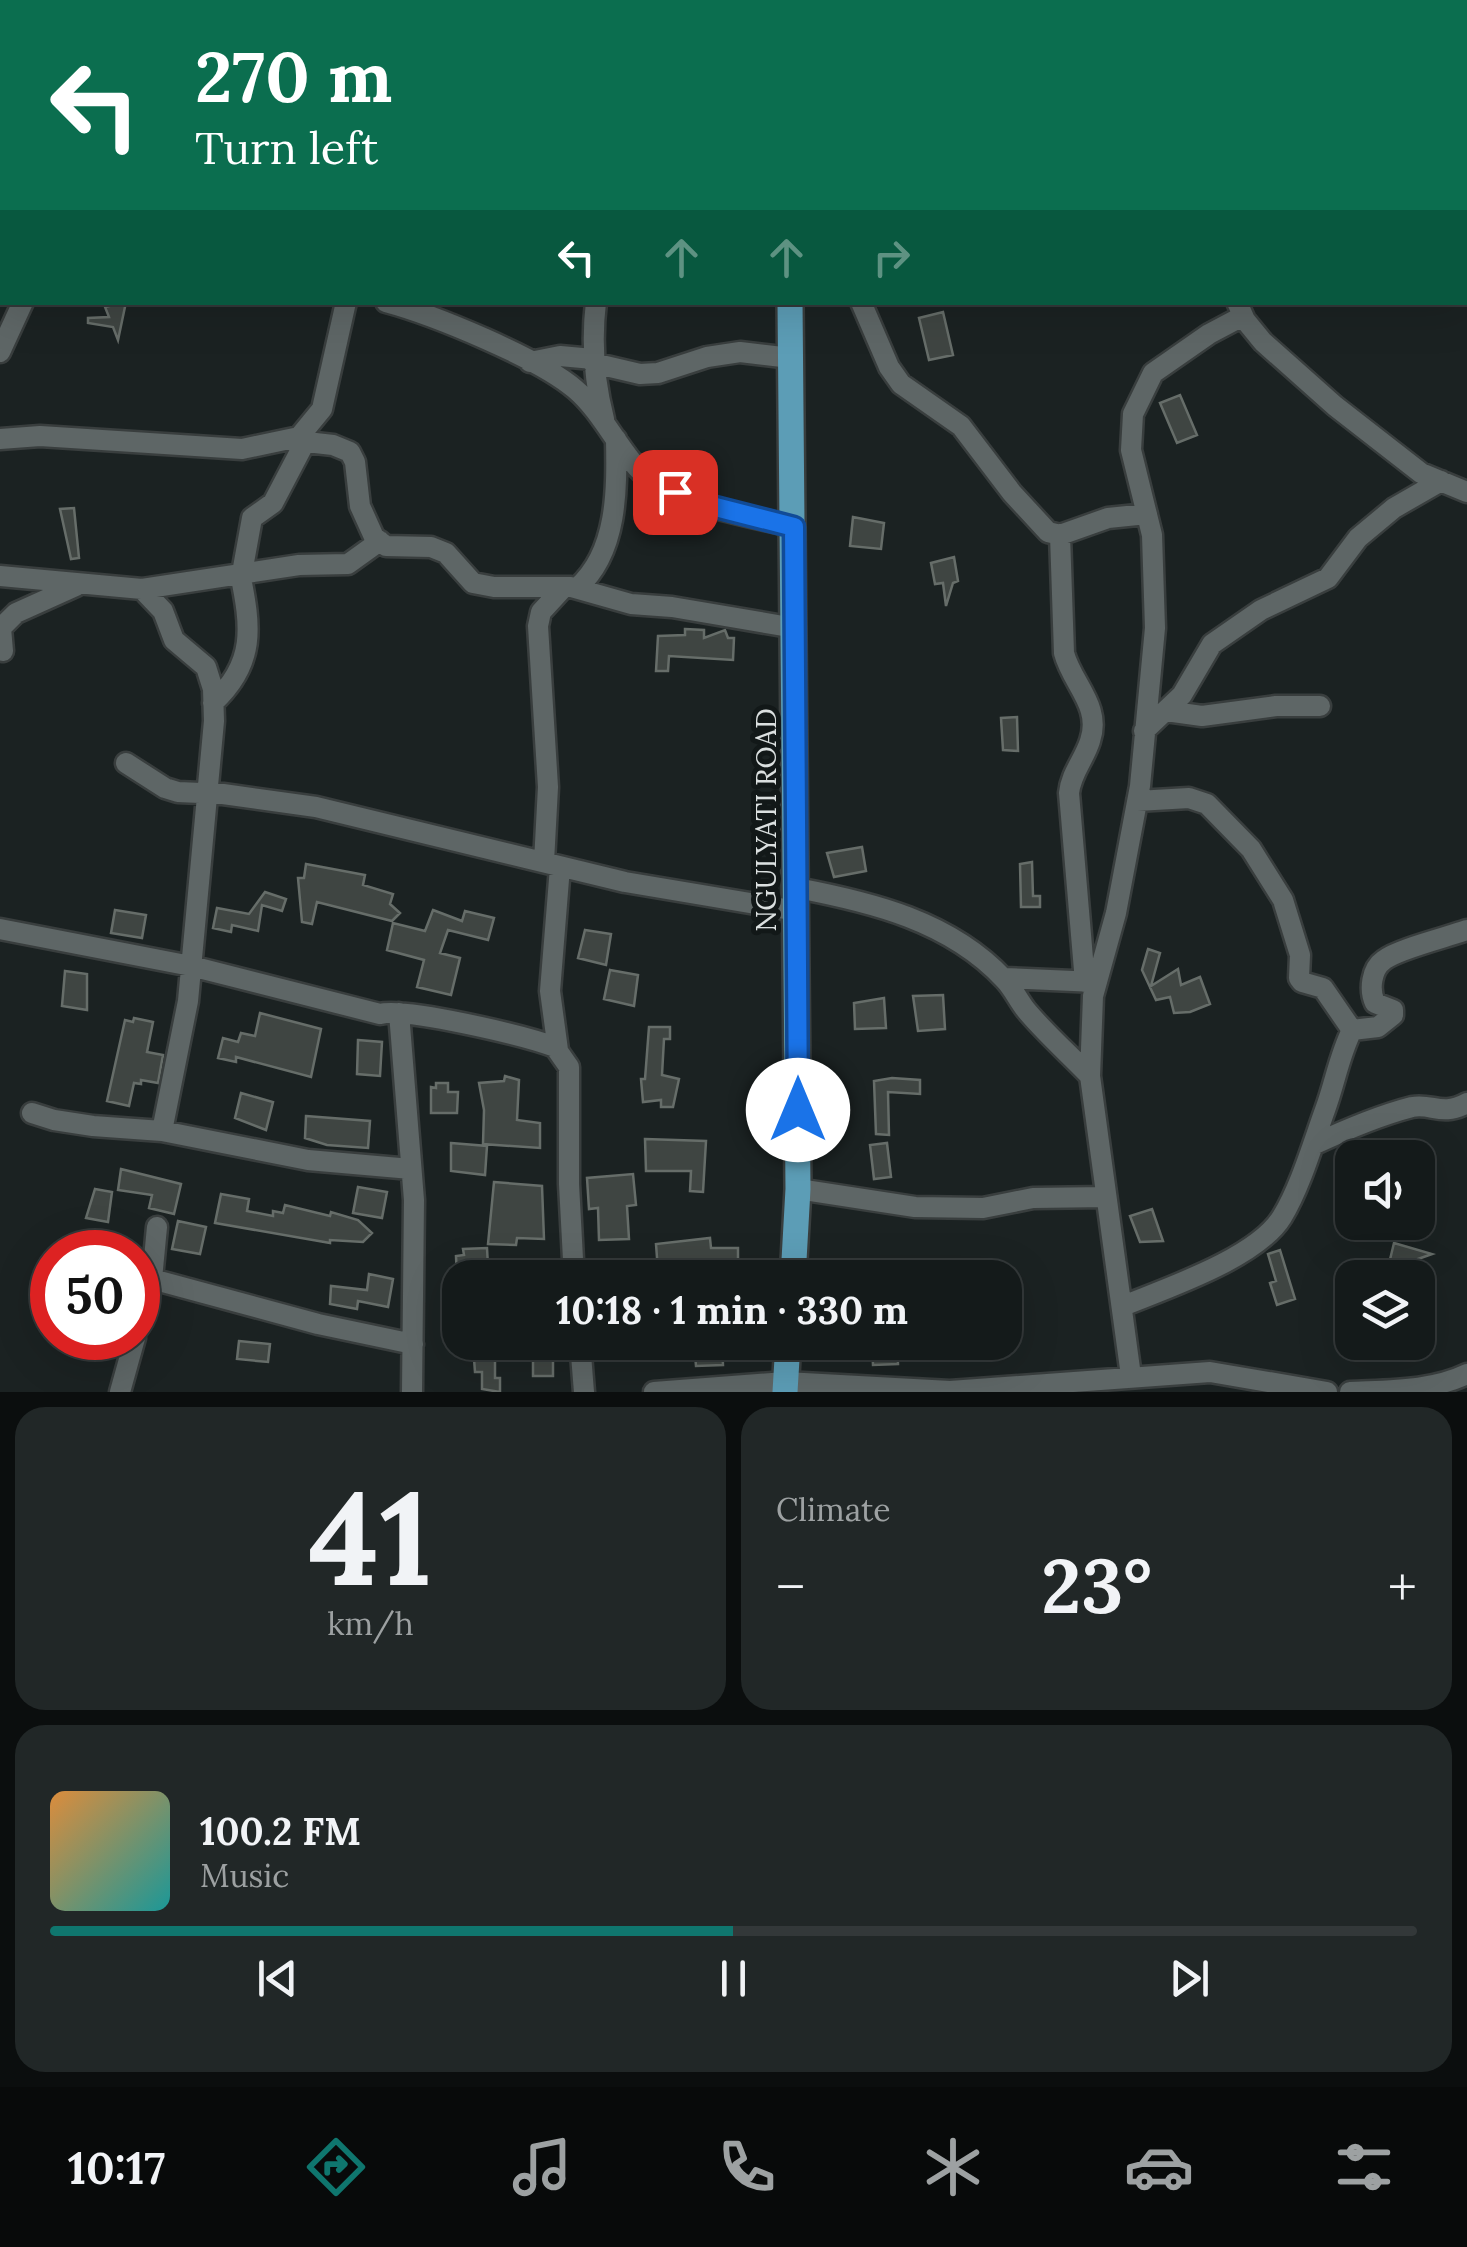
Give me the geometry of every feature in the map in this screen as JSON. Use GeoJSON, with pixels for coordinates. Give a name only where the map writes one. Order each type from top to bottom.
{"type":"FeatureCollection","features":[{"type":"Feature","properties":{"kind":"main road","name":"NGULYATI ROAD"},"geometry":{"type":"LineString","coordinates":[[790,305],[797,900],[798,1189],[794,1260]]}},
{"type":"Feature","properties":{"kind":"main road"},"geometry":{"type":"LineString","coordinates":[[785,1387],[787,1360]]}},
{"type":"Feature","properties":{"kind":"street"},"geometry":{"type":"LineString","coordinates":[[0,352],[22,305]]}},
{"type":"Feature","properties":{"kind":"street"},"geometry":{"type":"LineString","coordinates":[[213,702],[232,684],[247,650],[248,624],[241,573],[252,518],[273,503],[297,441],[322,409],[345,305]]}},
{"type":"Feature","properties":{"kind":"street"},"geometry":{"type":"LineString","coordinates":[[394,305],[459,329],[530,362],[576,389],[654,483],[696,502],[794,527]]}},
{"type":"Feature","properties":{"kind":"street"},"geometry":{"type":"LineString","coordinates":[[573,1260],[569,1067],[558,1050],[550,991],[552,864],[538,626],[540,612],[592,575],[603,552],[615,499],[611,432],[593,361],[596,305]]}},
{"type":"Feature","properties":{"kind":"street"},"geometry":{"type":"LineString","coordinates":[[862,305],[889,367],[902,384],[960,426],[1048,532],[1060,534],[1108,518],[1147,514]]}},
{"type":"Feature","properties":{"kind":"street"},"geometry":{"type":"LineString","coordinates":[[1090,982],[1116,913],[1138,801],[1155,605],[1152,535],[1131,450],[1133,414],[1153,373],[1240,309],[1263,342],[1335,406],[1422,473],[1467,492]]}},
{"type":"Feature","properties":{"kind":"street"},"geometry":{"type":"LineString","coordinates":[[530,362],[560,356],[640,374],[658,373],[707,356],[740,352],[791,358]]}},
{"type":"Feature","properties":{"kind":"street"},"geometry":{"type":"LineString","coordinates":[[0,439],[40,436],[242,449],[297,441],[332,444],[350,452],[356,462],[363,515],[380,542],[386,546],[431,547],[446,552],[473,583],[494,587],[571,587],[631,604],[672,606],[795,628]]}},
{"type":"Feature","properties":{"kind":"street"},"geometry":{"type":"LineString","coordinates":[[1144,730],[1182,695],[1212,644],[1261,610],[1328,578],[1358,538],[1394,508],[1440,481]]}},
{"type":"Feature","properties":{"kind":"street"},"geometry":{"type":"LineString","coordinates":[[1060,534],[1064,653],[1073,679],[1086,694],[1093,718],[1091,739],[1069,793],[1090,982],[1090,1076],[1130,1376]]}},
{"type":"Feature","properties":{"kind":"street"},"geometry":{"type":"LineString","coordinates":[[0,576],[142,589],[299,565],[348,564],[380,542]]}},
{"type":"Feature","properties":{"kind":"street"},"geometry":{"type":"LineString","coordinates":[[3,652],[2,628],[16,613],[82,583]]}},
{"type":"Feature","properties":{"kind":"street"},"geometry":{"type":"LineString","coordinates":[[142,589],[164,611],[174,640],[206,667],[213,702],[208,794],[184,1025],[162,1131]]}},
{"type":"Feature","properties":{"kind":"street"},"geometry":{"type":"LineString","coordinates":[[1166,711],[1202,716],[1276,706],[1320,706]]}},
{"type":"Feature","properties":{"kind":"street"},"geometry":{"type":"LineString","coordinates":[[126,763],[164,788],[316,807],[625,882],[797,900],[862,900],[954,939],[1004,978],[1026,1010],[1090,1076]]}},
{"type":"Feature","properties":{"kind":"street"},"geometry":{"type":"LineString","coordinates":[[1138,801],[1172,797],[1206,804],[1250,849],[1284,900],[1300,954],[1298,978],[1323,988],[1352,1030]]}},
{"type":"Feature","properties":{"kind":"street"},"geometry":{"type":"LineString","coordinates":[[0,928],[191,966],[380,1014],[399,1013],[509,1034],[558,1050]]}},
{"type":"Feature","properties":{"kind":"street"},"geometry":{"type":"LineString","coordinates":[[1352,1030],[1378,1027],[1393,1016],[1393,1010],[1375,1004],[1371,994],[1373,974],[1384,960],[1467,930]]}},
{"type":"Feature","properties":{"kind":"street"},"geometry":{"type":"LineString","coordinates":[[1004,978],[1090,982]]}},
{"type":"Feature","properties":{"kind":"street"},"geometry":{"type":"LineString","coordinates":[[399,1013],[415,1234],[412,1392]]}},
{"type":"Feature","properties":{"kind":"street"},"geometry":{"type":"LineString","coordinates":[[1123,1306],[1202,1274],[1258,1243],[1282,1218],[1328,1100],[1338,1056],[1352,1030]]}},
{"type":"Feature","properties":{"kind":"street"},"geometry":{"type":"LineString","coordinates":[[1312,1144],[1373,1118],[1418,1106],[1434,1111],[1467,1104]]}},
{"type":"Feature","properties":{"kind":"street"},"geometry":{"type":"LineString","coordinates":[[32,1113],[93,1126],[162,1131],[308,1160],[411,1169]]}},
{"type":"Feature","properties":{"kind":"street"},"geometry":{"type":"LineString","coordinates":[[798,1189],[915,1207],[983,1208],[1033,1198],[1106,1198]]}},
{"type":"Feature","properties":{"kind":"street"},"geometry":{"type":"LineString","coordinates":[[160,1281],[318,1324],[413,1344]]}},
{"type":"Feature","properties":{"kind":"street"},"geometry":{"type":"LineString","coordinates":[[120,1392],[129,1360]]}},
{"type":"Feature","properties":{"kind":"street"},"geometry":{"type":"LineString","coordinates":[[581,1360],[584,1392]]}},
{"type":"Feature","properties":{"kind":"street"},"geometry":{"type":"LineString","coordinates":[[654,1392],[785,1387],[950,1391],[1210,1372],[1327,1392]]}},
{"type":"Feature","properties":{"kind":"street"},"geometry":{"type":"LineString","coordinates":[[1350,1392],[1458,1382]]}},
{"type":"Feature","properties":{"kind":"building"},"geometry":{"type":"Polygon","coordinates":[[[125,305],[118,340],[113,327],[88,323],[88,318],[109,317],[105,307],[125,305]]]}},
{"type":"Feature","properties":{"kind":"building"},"geometry":{"type":"Polygon","coordinates":[[[943,312],[953,355],[929,360],[919,318],[943,312]]]}},
{"type":"Feature","properties":{"kind":"building"},"geometry":{"type":"Polygon","coordinates":[[[1180,395],[1197,435],[1177,443],[1160,403],[1180,395]]]}},
{"type":"Feature","properties":{"kind":"building"},"geometry":{"type":"Polygon","coordinates":[[[74,508],[79,558],[71,559],[60,509],[74,508]]]}},
{"type":"Feature","properties":{"kind":"building"},"geometry":{"type":"Polygon","coordinates":[[[853,517],[884,523],[881,549],[850,546],[853,517]]]}},
{"type":"Feature","properties":{"kind":"building"},"geometry":{"type":"Polygon","coordinates":[[[954,557],[958,581],[953,583],[946,606],[943,583],[935,584],[931,563],[954,557]]]}},
{"type":"Feature","properties":{"kind":"building"},"geometry":{"type":"Polygon","coordinates":[[[685,629],[704,630],[704,638],[725,630],[728,638],[734,638],[733,660],[669,656],[668,671],[656,671],[658,636],[685,635],[685,629]]]}},
{"type":"Feature","properties":{"kind":"building"},"geometry":{"type":"Polygon","coordinates":[[[1017,717],[1018,751],[1003,750],[1001,718],[1017,717]]]}},
{"type":"Feature","properties":{"kind":"building"},"geometry":{"type":"Polygon","coordinates":[[[862,847],[866,871],[834,877],[827,853],[862,847]]]}},
{"type":"Feature","properties":{"kind":"building"},"geometry":{"type":"Polygon","coordinates":[[[1032,862],[1033,896],[1040,896],[1040,907],[1021,907],[1020,864],[1032,862]]]}},
{"type":"Feature","properties":{"kind":"building"},"geometry":{"type":"Polygon","coordinates":[[[306,864],[365,875],[363,885],[393,894],[390,904],[400,913],[392,921],[317,902],[312,924],[302,922],[298,878],[304,878],[306,864]]]}},
{"type":"Feature","properties":{"kind":"building"},"geometry":{"type":"Polygon","coordinates":[[[265,892],[286,899],[282,911],[262,905],[258,931],[232,925],[231,932],[213,928],[217,908],[249,914],[265,892]]]}},
{"type":"Feature","properties":{"kind":"building"},"geometry":{"type":"Polygon","coordinates":[[[115,910],[146,915],[142,938],[111,933],[115,910]]]}},
{"type":"Feature","properties":{"kind":"building"},"geometry":{"type":"Polygon","coordinates":[[[433,910],[462,921],[465,911],[494,918],[488,940],[448,930],[440,953],[460,958],[451,995],[417,987],[424,960],[387,950],[393,923],[425,931],[433,910]]]}},
{"type":"Feature","properties":{"kind":"building"},"geometry":{"type":"Polygon","coordinates":[[[585,930],[611,934],[606,965],[578,958],[585,930]]]}},
{"type":"Feature","properties":{"kind":"building"},"geometry":{"type":"Polygon","coordinates":[[[1148,949],[1160,953],[1151,986],[1178,969],[1181,985],[1200,977],[1210,1004],[1174,1013],[1170,997],[1156,1000],[1142,970],[1148,949]]]}},
{"type":"Feature","properties":{"kind":"building"},"geometry":{"type":"Polygon","coordinates":[[[610,970],[638,975],[634,1006],[604,999],[610,970]]]}},
{"type":"Feature","properties":{"kind":"building"},"geometry":{"type":"Polygon","coordinates":[[[65,971],[87,974],[87,1010],[62,1006],[65,971]]]}},
{"type":"Feature","properties":{"kind":"building"},"geometry":{"type":"Polygon","coordinates":[[[943,995],[945,1029],[918,1031],[913,996],[943,995]]]}},
{"type":"Feature","properties":{"kind":"building"},"geometry":{"type":"Polygon","coordinates":[[[884,998],[886,1028],[855,1029],[854,1003],[884,998]]]}},
{"type":"Feature","properties":{"kind":"building"},"geometry":{"type":"Polygon","coordinates":[[[260,1013],[321,1029],[311,1077],[236,1057],[236,1062],[218,1058],[223,1038],[238,1042],[241,1033],[255,1036],[260,1013]]]}},
{"type":"Feature","properties":{"kind":"building"},"geometry":{"type":"Polygon","coordinates":[[[134,1018],[153,1022],[147,1052],[163,1055],[158,1083],[134,1083],[129,1106],[107,1101],[125,1020],[133,1022],[134,1018]]]}},
{"type":"Feature","properties":{"kind":"building"},"geometry":{"type":"Polygon","coordinates":[[[649,1027],[670,1027],[670,1039],[664,1039],[662,1075],[679,1079],[673,1107],[661,1107],[661,1100],[643,1102],[641,1079],[645,1079],[649,1027]]]}},
{"type":"Feature","properties":{"kind":"building"},"geometry":{"type":"Polygon","coordinates":[[[358,1040],[382,1042],[380,1076],[357,1074],[358,1040]]]}},
{"type":"Feature","properties":{"kind":"building"},"geometry":{"type":"Polygon","coordinates":[[[505,1076],[519,1080],[517,1120],[540,1123],[540,1148],[483,1144],[484,1110],[479,1083],[504,1081],[505,1076]]]}},
{"type":"Feature","properties":{"kind":"building"},"geometry":{"type":"Polygon","coordinates":[[[920,1080],[920,1094],[888,1092],[889,1135],[876,1134],[874,1081],[920,1080]]]}},
{"type":"Feature","properties":{"kind":"building"},"geometry":{"type":"Polygon","coordinates":[[[436,1083],[448,1083],[448,1092],[458,1092],[457,1113],[431,1113],[431,1087],[436,1088],[436,1083]]]}},
{"type":"Feature","properties":{"kind":"building"},"geometry":{"type":"Polygon","coordinates":[[[241,1093],[273,1102],[266,1130],[235,1118],[241,1093]]]}},
{"type":"Feature","properties":{"kind":"building"},"geometry":{"type":"Polygon","coordinates":[[[306,1116],[370,1121],[368,1148],[327,1145],[305,1138],[306,1116]]]}},
{"type":"Feature","properties":{"kind":"building"},"geometry":{"type":"Polygon","coordinates":[[[645,1139],[706,1141],[703,1192],[690,1191],[691,1171],[646,1171],[645,1139]]]}},
{"type":"Feature","properties":{"kind":"building"},"geometry":{"type":"Polygon","coordinates":[[[451,1143],[487,1146],[485,1175],[451,1171],[451,1143]]]}},
{"type":"Feature","properties":{"kind":"building"},"geometry":{"type":"Polygon","coordinates":[[[887,1143],[891,1177],[874,1179],[870,1145],[887,1143]]]}},
{"type":"Feature","properties":{"kind":"building"},"geometry":{"type":"Polygon","coordinates":[[[121,1169],[181,1184],[174,1214],[149,1208],[152,1195],[118,1190],[121,1169]]]}},
{"type":"Feature","properties":{"kind":"building"},"geometry":{"type":"Polygon","coordinates":[[[633,1174],[636,1205],[627,1206],[629,1239],[599,1240],[598,1208],[589,1209],[587,1178],[633,1174]]]}},
{"type":"Feature","properties":{"kind":"building"},"geometry":{"type":"Polygon","coordinates":[[[494,1182],[542,1186],[544,1239],[517,1238],[516,1245],[488,1244],[494,1182]]]}},
{"type":"Feature","properties":{"kind":"building"},"geometry":{"type":"Polygon","coordinates":[[[358,1187],[387,1192],[382,1218],[353,1213],[358,1187]]]}},
{"type":"Feature","properties":{"kind":"building"},"geometry":{"type":"Polygon","coordinates":[[[95,1189],[112,1192],[108,1222],[86,1218],[95,1189]]]}},
{"type":"Feature","properties":{"kind":"building"},"geometry":{"type":"Polygon","coordinates":[[[221,1194],[249,1199],[247,1211],[273,1216],[273,1211],[283,1213],[285,1205],[330,1216],[331,1212],[358,1220],[372,1233],[363,1242],[330,1243],[215,1223],[221,1194]]]}},
{"type":"Feature","properties":{"kind":"building"},"geometry":{"type":"Polygon","coordinates":[[[1152,1209],[1163,1241],[1140,1242],[1130,1216],[1152,1209]]]}},
{"type":"Feature","properties":{"kind":"building"},"geometry":{"type":"Polygon","coordinates":[[[178,1221],[206,1227],[200,1254],[172,1249],[178,1221]]]}},
{"type":"Feature","properties":{"kind":"building"},"geometry":{"type":"Polygon","coordinates":[[[710,1238],[711,1248],[738,1248],[738,1260],[657,1260],[656,1244],[710,1238]]]}},
{"type":"Feature","properties":{"kind":"building"},"geometry":{"type":"Polygon","coordinates":[[[1394,1243],[1432,1254],[1418,1260],[1390,1260],[1394,1243]]]}},
{"type":"Feature","properties":{"kind":"building"},"geometry":{"type":"Polygon","coordinates":[[[487,1248],[488,1260],[456,1260],[456,1256],[464,1255],[463,1249],[487,1248]]]}},
{"type":"Feature","properties":{"kind":"building"},"geometry":{"type":"Polygon","coordinates":[[[1280,1250],[1295,1299],[1277,1305],[1270,1283],[1276,1281],[1268,1254],[1280,1250]]]}},
{"type":"Feature","properties":{"kind":"building"},"geometry":{"type":"Polygon","coordinates":[[[369,1274],[393,1279],[388,1307],[358,1301],[357,1309],[330,1304],[331,1286],[367,1290],[369,1274]]]}},
{"type":"Feature","properties":{"kind":"building"},"geometry":{"type":"Polygon","coordinates":[[[239,1341],[270,1344],[268,1362],[237,1359],[239,1341]]]}},
{"type":"Feature","properties":{"kind":"building"},"geometry":{"type":"Polygon","coordinates":[[[474,1360],[495,1360],[500,1392],[482,1389],[482,1372],[475,1372],[474,1360]]]}},
{"type":"Feature","properties":{"kind":"building"},"geometry":{"type":"Polygon","coordinates":[[[533,1360],[553,1360],[553,1376],[533,1376],[533,1360]]]}},
{"type":"Feature","properties":{"kind":"building"},"geometry":{"type":"Polygon","coordinates":[[[696,1360],[723,1360],[723,1365],[696,1366],[696,1360]]]}},
{"type":"Feature","properties":{"kind":"building"},"geometry":{"type":"Polygon","coordinates":[[[873,1360],[898,1360],[898,1364],[873,1365],[873,1360]]]}},
{"type":"Feature","properties":{"kind":"route"},"geometry":{"type":"LineString","coordinates":[[675,492],[696,502],[794,527],[798,1110]]}}]}
